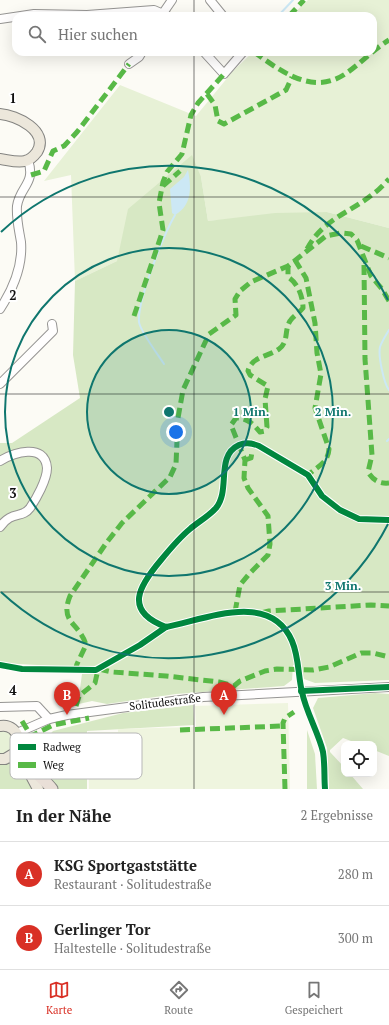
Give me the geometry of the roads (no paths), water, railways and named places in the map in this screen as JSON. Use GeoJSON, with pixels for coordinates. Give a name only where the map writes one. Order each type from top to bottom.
{"type":"FeatureCollection","features":[{"type":"Feature","properties":{"kind":"highway"},"geometry":{"type":"LineString","coordinates":[[42,779],[52,789]]}},
{"type":"Feature","properties":{"kind":"main road"},"geometry":{"type":"LineString","coordinates":[[0,114],[24,121],[36,132],[39,138],[40,146],[28,160],[18,162],[0,158]]}},
{"type":"Feature","properties":{"kind":"main road"},"geometry":{"type":"LineString","coordinates":[[0,726],[8,726],[16,733]]}},
{"type":"Feature","properties":{"kind":"main road"},"geometry":{"type":"LineString","coordinates":[[0,759],[10,755]]}},
{"type":"Feature","properties":{"kind":"main road"},"geometry":{"type":"LineString","coordinates":[[33,779],[38,789]]}},
{"type":"Feature","properties":{"kind":"street"},"geometry":{"type":"LineString","coordinates":[[166,12],[172,0]]}},
{"type":"Feature","properties":{"kind":"street"},"geometry":{"type":"LineString","coordinates":[[210,0],[220,12]]}},
{"type":"Feature","properties":{"kind":"street"},"geometry":{"type":"LineString","coordinates":[[120,12],[154,10],[158,12]]}},
{"type":"Feature","properties":{"kind":"street"},"geometry":{"type":"LineString","coordinates":[[0,19],[12,17]]}},
{"type":"Feature","properties":{"kind":"street"},"geometry":{"type":"LineString","coordinates":[[129,64],[140,56]]}},
{"type":"Feature","properties":{"kind":"street"},"geometry":{"type":"LineString","coordinates":[[208,56],[224,74],[240,56]]}},
{"type":"Feature","properties":{"kind":"street"},"geometry":{"type":"LineString","coordinates":[[0,309],[13,289],[18,271],[21,244],[17,204],[20,194],[28,184],[31,174],[28,160]]}},
{"type":"Feature","properties":{"kind":"street"},"geometry":{"type":"LineString","coordinates":[[0,384],[53,331],[52,324]]}},
{"type":"Feature","properties":{"kind":"street"},"geometry":{"type":"LineString","coordinates":[[0,461],[15,453],[33,452],[40,454],[45,460],[47,469],[30,508],[22,514],[12,515],[5,519],[0,527]]}},
{"type":"Feature","properties":{"kind":"street","name":"Solitudestraße"},"geometry":{"type":"LineString","coordinates":[[16,733],[49,719],[93,711],[203,697],[389,687]]}},
{"type":"Feature","properties":{"kind":"street"},"geometry":{"type":"LineString","coordinates":[[0,707],[37,706],[49,719]]}},
{"type":"Feature","properties":{"kind":"water"},"geometry":{"type":"Polygon","coordinates":[[[188,170],[190,189],[188,201],[181,211],[175,215],[172,213],[170,189],[184,177],[188,170]]]}},
{"type":"Feature","properties":{"kind":"waterway"},"geometry":{"type":"LineString","coordinates":[[282,12],[293,0]]}},
{"type":"Feature","properties":{"kind":"waterway"},"geometry":{"type":"LineString","coordinates":[[164,364],[146,337],[139,322],[142,299],[152,268],[164,237],[175,215]]}},
{"type":"Feature","properties":{"kind":"waterway"},"geometry":{"type":"LineString","coordinates":[[389,330],[380,347],[383,376],[389,390]]}},
{"type":"Feature","properties":{"kind":"place","name":"Gerlinger Tor"},"geometry":{"type":"Point","coordinates":[67,715]}},
{"type":"Feature","properties":{"kind":"place","name":"KSG Sportgaststätte"},"geometry":{"type":"Point","coordinates":[224,715]}}]}
